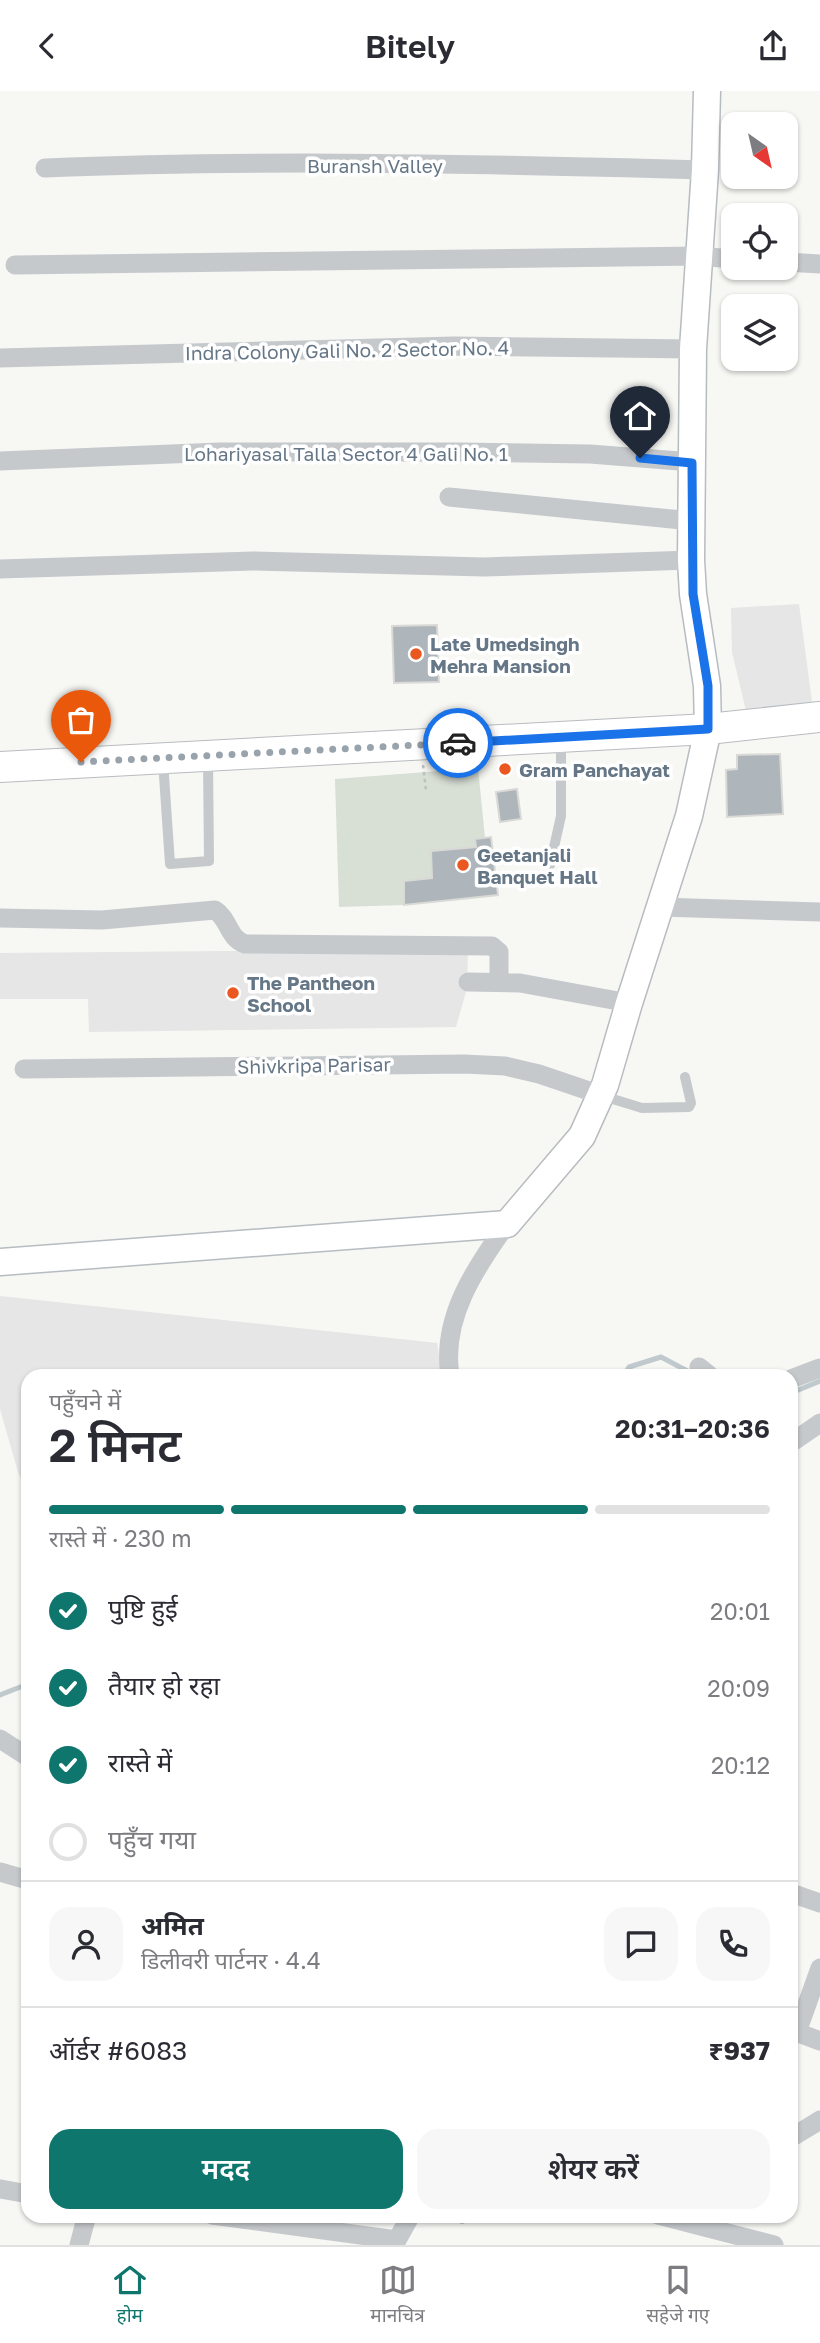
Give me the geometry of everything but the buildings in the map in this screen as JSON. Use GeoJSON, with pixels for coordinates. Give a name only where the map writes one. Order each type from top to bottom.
{"type":"FeatureCollection","features":[{"type":"Feature","properties":{"kind":"main road"},"geometry":{"type":"LineString","coordinates":[[0,767],[708,729],[820,717]]}},
{"type":"Feature","properties":{"kind":"street"},"geometry":{"type":"LineString","coordinates":[[449,1369],[452,1326],[466,1286],[507,1224],[582,1136],[601,1095],[690,816],[708,729],[708,686],[693,594],[691,560],[693,349],[705,170],[707,91]]}},
{"type":"Feature","properties":{"kind":"street","name":"Buransh Valley"},"geometry":{"type":"LineString","coordinates":[[45,168],[144,164],[309,164],[530,165],[705,170]]}},
{"type":"Feature","properties":{"kind":"street"},"geometry":{"type":"LineString","coordinates":[[15,265],[698,256],[721,258]]}},
{"type":"Feature","properties":{"kind":"street"},"geometry":{"type":"LineString","coordinates":[[798,263],[820,264]]}},
{"type":"Feature","properties":{"kind":"street","name":"Indra Colony Gali No. 2 Sector No. 4"},"geometry":{"type":"LineString","coordinates":[[0,358],[454,347],[693,349]]}},
{"type":"Feature","properties":{"kind":"street","name":"Lohariyasal Talla Sector 4 Gali No. 1"},"geometry":{"type":"LineString","coordinates":[[0,461],[220,452],[459,452],[590,454],[692,463]]}},
{"type":"Feature","properties":{"kind":"street"},"geometry":{"type":"LineString","coordinates":[[449,498],[692,521]]}},
{"type":"Feature","properties":{"kind":"street"},"geometry":{"type":"LineString","coordinates":[[0,569],[253,561],[484,567],[691,560]]}},
{"type":"Feature","properties":{"kind":"street"},"geometry":{"type":"LineString","coordinates":[[660,907],[820,912]]}},
{"type":"Feature","properties":{"kind":"street"},"geometry":{"type":"LineString","coordinates":[[0,918],[102,920],[215,911],[223,917],[237,941],[245,944],[492,946],[499,952],[499,982]]}},
{"type":"Feature","properties":{"kind":"street"},"geometry":{"type":"LineString","coordinates":[[468,982],[520,983],[629,1003]]}},
{"type":"Feature","properties":{"kind":"street","name":"Shivkripa Parisar"},"geometry":{"type":"LineString","coordinates":[[23,1069],[464,1064],[506,1066],[601,1095]]}},
{"type":"Feature","properties":{"kind":"street"},"geometry":{"type":"LineString","coordinates":[[0,1262],[507,1224]]}},
{"type":"Feature","properties":{"kind":"street"},"geometry":{"type":"LineString","coordinates":[[798,1376],[820,1368]]}},
{"type":"Feature","properties":{"kind":"street"},"geometry":{"type":"LineString","coordinates":[[798,1438],[820,1423]]}},
{"type":"Feature","properties":{"kind":"street"},"geometry":{"type":"LineString","coordinates":[[0,1739],[21,1752]]}},
{"type":"Feature","properties":{"kind":"street"},"geometry":{"type":"LineString","coordinates":[[0,1872],[21,1878]]}},
{"type":"Feature","properties":{"kind":"street"},"geometry":{"type":"LineString","coordinates":[[798,1895],[820,1903]]}},
{"type":"Feature","properties":{"kind":"street"},"geometry":{"type":"LineString","coordinates":[[798,2021],[820,1968]]}},
{"type":"Feature","properties":{"kind":"street"},"geometry":{"type":"LineString","coordinates":[[798,2033],[820,2041]]}},
{"type":"Feature","properties":{"kind":"street"},"geometry":{"type":"LineString","coordinates":[[798,2134],[820,2120]]}},
{"type":"Feature","properties":{"kind":"street"},"geometry":{"type":"LineString","coordinates":[[1,2189],[21,2193]]}},
{"type":"Feature","properties":{"kind":"street"},"geometry":{"type":"LineString","coordinates":[[79,2245],[84,2223]]}},
{"type":"Feature","properties":{"kind":"street"},"geometry":{"type":"LineString","coordinates":[[264,2223],[394,2243],[406,2223]]}},
{"type":"Feature","properties":{"kind":"street"},"geometry":{"type":"LineString","coordinates":[[689,2223],[774,2245]]}},
{"type":"Feature","properties":{"kind":"lane"},"geometry":{"type":"LineString","coordinates":[[550,865],[561,816],[561,737]]}},
{"type":"Feature","properties":{"kind":"lane"},"geometry":{"type":"LineString","coordinates":[[162,757],[170,864],[209,861],[208,756]]}},
{"type":"Feature","properties":{"kind":"lane"},"geometry":{"type":"LineString","coordinates":[[601,1095],[642,1108],[690,1107],[685,1077]]}},
{"type":"Feature","properties":{"kind":"shaded area"},"geometry":{"type":"Polygon","coordinates":[[[799,604],[812,702],[746,711],[732,652],[731,608],[799,604]]]}},
{"type":"Feature","properties":{"kind":"shaded area"},"geometry":{"type":"Polygon","coordinates":[[[478,768],[485,838],[475,839],[476,847],[431,851],[432,878],[404,881],[404,905],[339,907],[335,779],[478,768]]]}},
{"type":"Feature","properties":{"kind":"shaded area","name":"The Pantheon School"},"geometry":{"type":"Polygon","coordinates":[[[468,949],[467,988],[456,1027],[89,1032],[88,999],[0,999],[0,953],[468,949]]]}},
{"type":"Feature","properties":{"kind":"shaded area"},"geometry":{"type":"Polygon","coordinates":[[[0,1296],[437,1343],[441,1369],[21,1369],[21,1479],[0,1409],[0,1296]]]}},
{"type":"Feature","properties":{"kind":"waterway"},"geometry":{"type":"LineString","coordinates":[[628,1369],[661,1357],[684,1369]]}},
{"type":"Feature","properties":{"kind":"waterway"},"geometry":{"type":"LineString","coordinates":[[798,1390],[820,1381]]}},
{"type":"Feature","properties":{"kind":"waterway"},"geometry":{"type":"LineString","coordinates":[[0,1695],[21,1687]]}},
{"type":"Feature","properties":{"kind":"way so far"},"geometry":{"type":"LineString","coordinates":[[81,762],[458,743]]}},
{"type":"Feature","properties":{"kind":"place","name":"Late Umedsingh Mehra Mansion"},"geometry":{"type":"Point","coordinates":[416,654]}},
{"type":"Feature","properties":{"kind":"place","name":"Gram Panchayat"},"geometry":{"type":"Point","coordinates":[505,769]}},
{"type":"Feature","properties":{"kind":"place","name":"Geetanjali Banquet Hall"},"geometry":{"type":"Point","coordinates":[463,865]}},
{"type":"Feature","properties":{"kind":"place","name":"The Pantheon School"},"geometry":{"type":"Point","coordinates":[233,993]}},
{"type":"Feature","properties":{"kind":"route"},"geometry":{"type":"LineString","coordinates":[[458,743],[708,729],[708,686],[693,594],[692,463],[640,458]]}}]}
